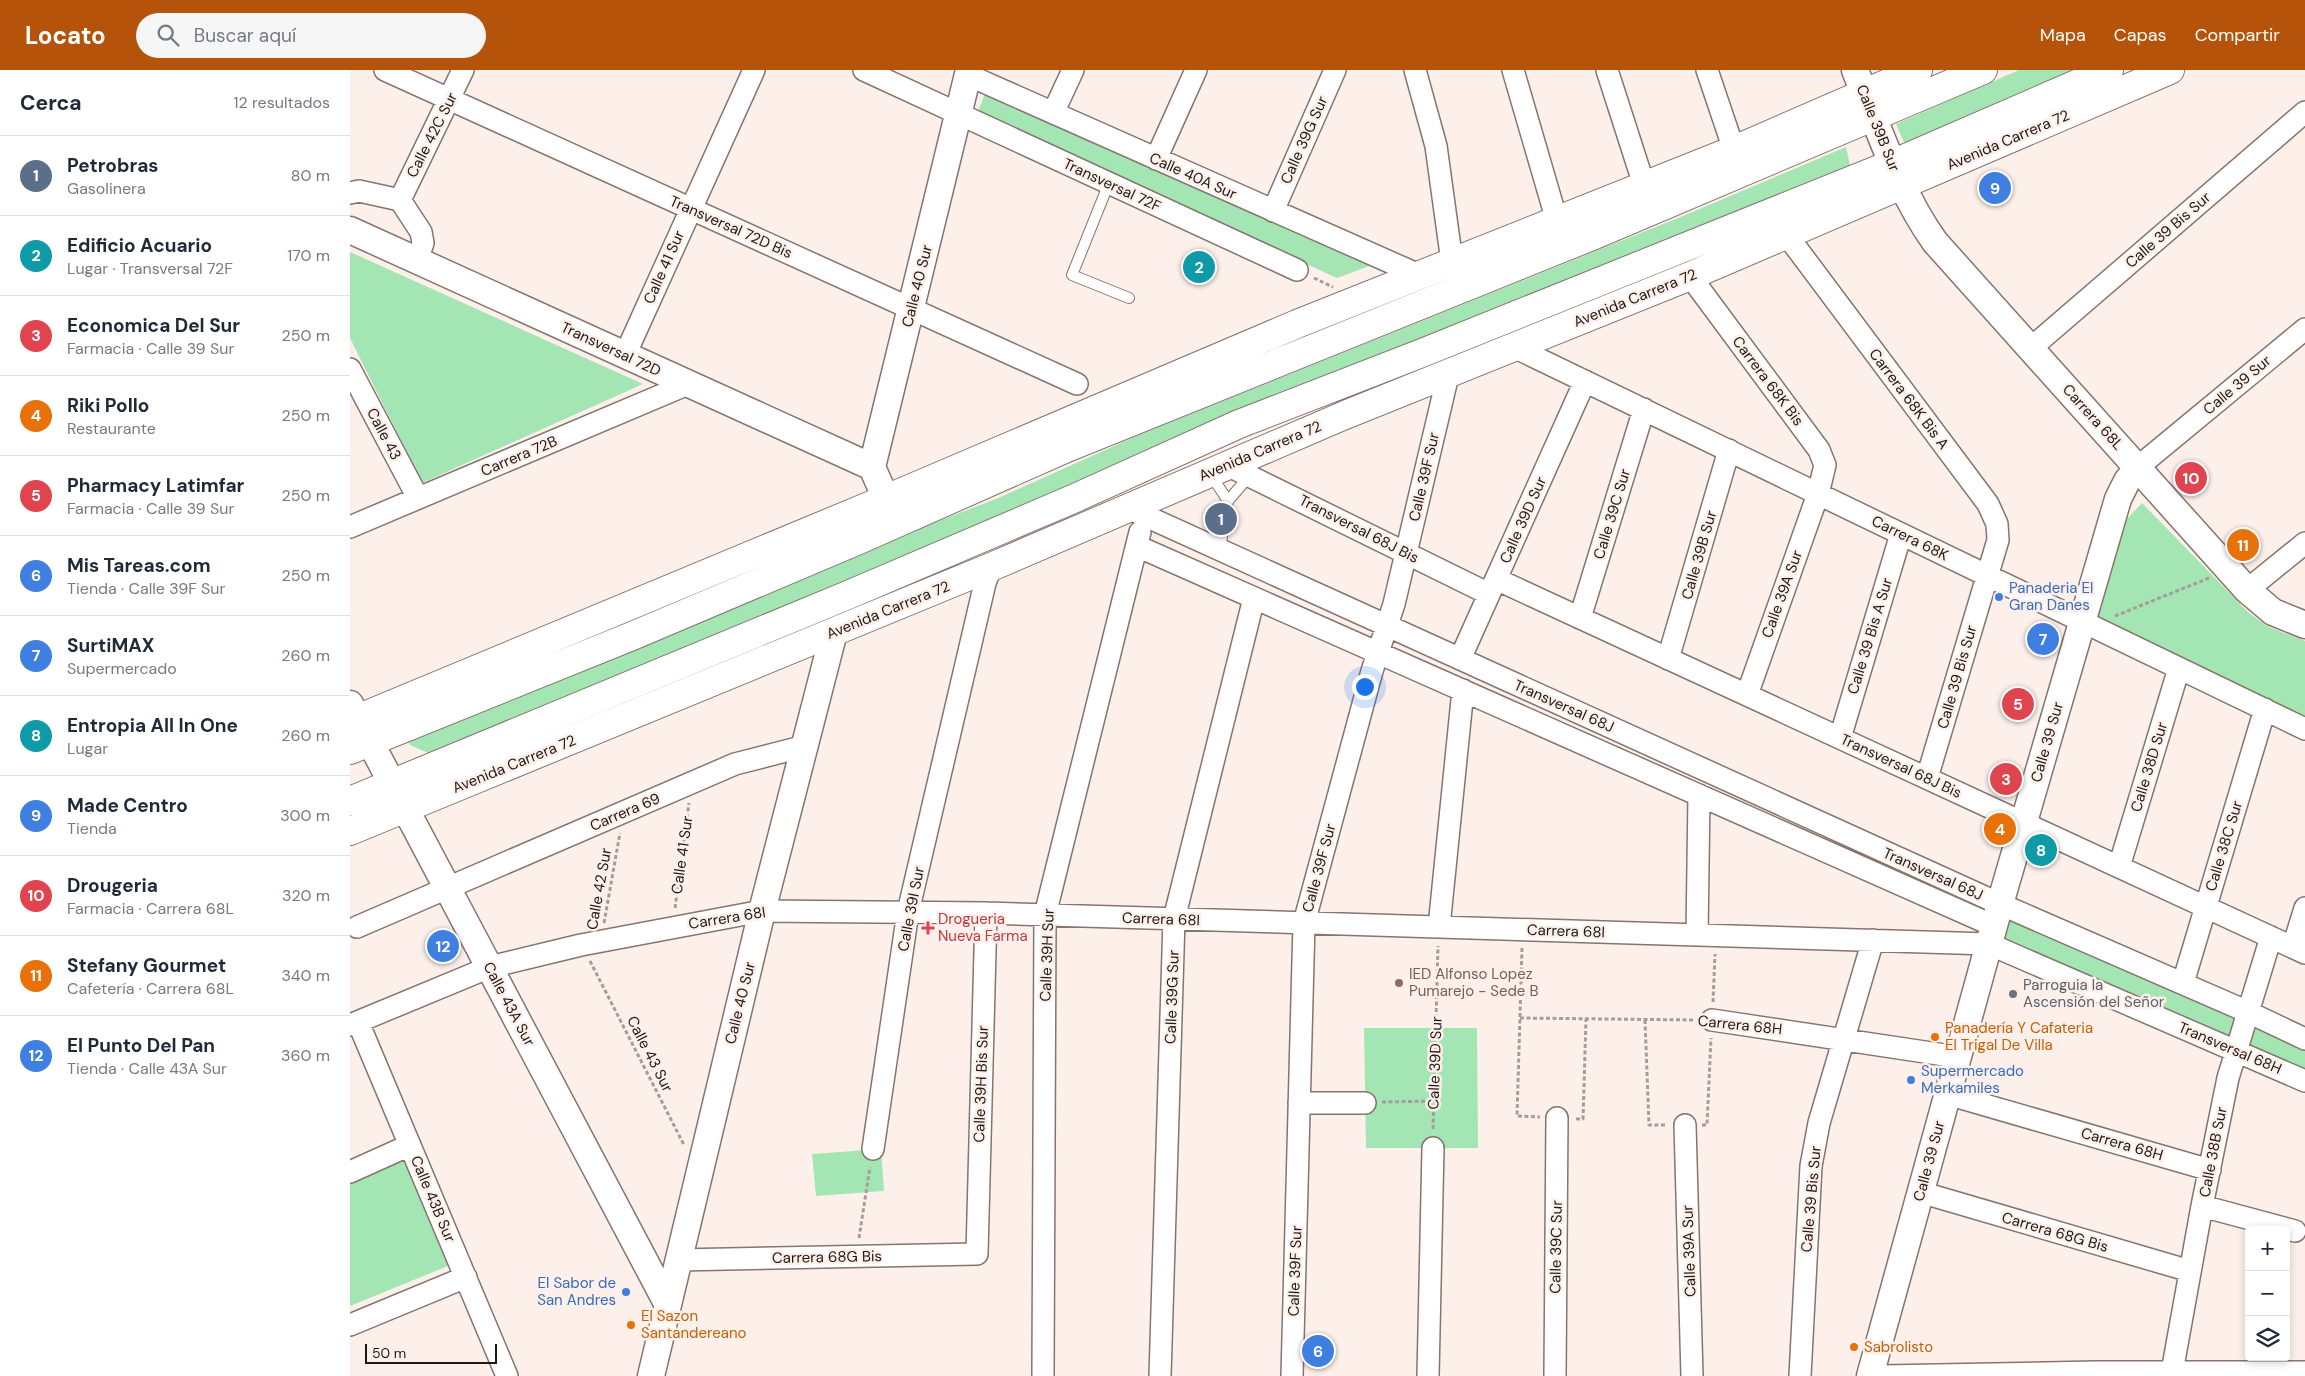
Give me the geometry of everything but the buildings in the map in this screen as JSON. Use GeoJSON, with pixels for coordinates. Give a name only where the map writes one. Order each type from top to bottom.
{"type":"FeatureCollection","features":[{"type":"Feature","properties":{"kind":"highway"},"geometry":{"type":"LineString","coordinates":[[356,727],[526,650],[886,499],[1114,400],[1419,275],[1734,150],[1918,70]]}},
{"type":"Feature","properties":{"kind":"highway"},"geometry":{"type":"LineString","coordinates":[[356,727],[632,636],[861,539],[1077,443],[1592,236],[1864,94],[1983,70]]}},
{"type":"Feature","properties":{"kind":"highway","name":"Avenida Carrera 72"},"geometry":{"type":"LineString","coordinates":[[350,832],[991,567],[1136,511],[1229,470],[1345,415],[1405,393],[1690,276],[1786,234],[1897,175],[2109,70]]}},
{"type":"Feature","properties":{"kind":"highway","name":"Avenida Carrera 72"},"geometry":{"type":"LineString","coordinates":[[350,801],[706,655],[1073,499],[1214,435],[1484,329],[1897,175],[2170,70]]}},
{"type":"Feature","properties":{"kind":"highway"},"geometry":{"type":"LineString","coordinates":[[1592,236],[1644,185]]}},
{"type":"Feature","properties":{"kind":"highway"},"geometry":{"type":"LineString","coordinates":[[1332,388],[1405,393]]}},
{"type":"Feature","properties":{"kind":"highway"},"geometry":{"type":"LineString","coordinates":[[526,650],[632,636]]}},
{"type":"Feature","properties":{"kind":"highway"},"geometry":{"type":"LineString","coordinates":[[592,733],[706,655]]}},
{"type":"Feature","properties":{"kind":"street","name":"Transversal 72D Bis"},"geometry":{"type":"LineString","coordinates":[[384,70],[1077,384]]}},
{"type":"Feature","properties":{"kind":"street","name":"Calle 42C Sur"},"geometry":{"type":"LineString","coordinates":[[400,200],[463,70]]}},
{"type":"Feature","properties":{"kind":"street","name":"Calle 41 Sur"},"geometry":{"type":"LineString","coordinates":[[625,355],[754,70]]}},
{"type":"Feature","properties":{"kind":"street","name":"Transversal 72F"},"geometry":{"type":"LineString","coordinates":[[864,70],[1297,270]]}},
{"type":"Feature","properties":{"kind":"street"},"geometry":{"type":"LineString","coordinates":[[1053,113],[1073,70]]}},
{"type":"Feature","properties":{"kind":"street"},"geometry":{"type":"LineString","coordinates":[[1156,159],[1196,70]]}},
{"type":"Feature","properties":{"kind":"street","name":"Calle 39G Sur"},"geometry":{"type":"LineString","coordinates":[[1273,211],[1336,70]]}},
{"type":"Feature","properties":{"kind":"street"},"geometry":{"type":"LineString","coordinates":[[1415,70],[1436,146],[1452,262]]}},
{"type":"Feature","properties":{"kind":"street"},"geometry":{"type":"LineString","coordinates":[[1513,70],[1557,221]]}},
{"type":"Feature","properties":{"kind":"street"},"geometry":{"type":"LineString","coordinates":[[1607,70],[1644,185]]}},
{"type":"Feature","properties":{"kind":"street"},"geometry":{"type":"LineString","coordinates":[[1707,70],[1734,150]]}},
{"type":"Feature","properties":{"kind":"street","name":"Calle 40 Sur"},"geometry":{"type":"LineString","coordinates":[[872,467],[968,73]]}},
{"type":"Feature","properties":{"kind":"street","name":"Calle 40A Sur"},"geometry":{"type":"LineString","coordinates":[[968,73],[1053,113],[1419,275]]}},
{"type":"Feature","properties":{"kind":"street","name":"Calle 39B Sur"},"geometry":{"type":"LineString","coordinates":[[1864,94],[1897,175]]}},
{"type":"Feature","properties":{"kind":"street","name":"Calle 39 Bis Sur"},"geometry":{"type":"LineString","coordinates":[[2031,348],[2305,112]]}},
{"type":"Feature","properties":{"kind":"street","name":"Carrera 68L"},"geometry":{"type":"LineString","coordinates":[[1897,175],[1915,211],[1935,242],[2247,590],[2273,612],[2305,625]]}},
{"type":"Feature","properties":{"kind":"street"},"geometry":{"type":"LineString","coordinates":[[350,193],[359,191],[400,200],[421,232],[423,243],[417,260]]}},
{"type":"Feature","properties":{"kind":"street","name":"Transversal 72D"},"geometry":{"type":"LineString","coordinates":[[350,230],[872,467]]}},
{"type":"Feature","properties":{"kind":"street","name":"Carrera 68K Bis A"},"geometry":{"type":"LineString","coordinates":[[1786,234],[1988,504],[1997,524],[1998,540],[1987,575]]}},
{"type":"Feature","properties":{"kind":"street","name":"Carrera 68K Bis"},"geometry":{"type":"LineString","coordinates":[[1690,276],[1819,450],[1825,465],[1818,494]]}},
{"type":"Feature","properties":{"kind":"street","name":"Calle 39 Sur"},"geometry":{"type":"LineString","coordinates":[[1870,1376],[1947,1094],[2118,499],[2127,481],[2138,467],[2305,329]]}},
{"type":"Feature","properties":{"kind":"street","name":"Carrera 68K"},"geometry":{"type":"LineString","coordinates":[[1514,347],[2305,729]]}},
{"type":"Feature","properties":{"kind":"street","name":"Calle 43"},"geometry":{"type":"LineString","coordinates":[[350,369],[418,498]]}},
{"type":"Feature","properties":{"kind":"street","name":"Calle 39F Sur"},"geometry":{"type":"LineString","coordinates":[[1292,1376],[1304,923],[1387,625],[1448,375]]}},
{"type":"Feature","properties":{"kind":"street","name":"Calle 39D Sur"},"geometry":{"type":"LineString","coordinates":[[1460,659],[1585,381]]}},
{"type":"Feature","properties":{"kind":"street","name":"Carrera 72B"},"geometry":{"type":"LineString","coordinates":[[350,527],[688,384]]}},
{"type":"Feature","properties":{"kind":"street","name":"Calle 39C Sur"},"geometry":{"type":"LineString","coordinates":[[1580,618],[1644,409]]}},
{"type":"Feature","properties":{"kind":"street","name":"Calle 39B Sur"},"geometry":{"type":"LineString","coordinates":[[1668,659],[1729,450]]}},
{"type":"Feature","properties":{"kind":"street"},"geometry":{"type":"LineString","coordinates":[[872,467],[886,499]]}},
{"type":"Feature","properties":{"kind":"street","name":"Transversal 68J Bis"},"geometry":{"type":"LineString","coordinates":[[1229,470],[1406,552],[1493,587],[1580,618],[2299,950]]}},
{"type":"Feature","properties":{"kind":"street","name":"Calle 39A Sur"},"geometry":{"type":"LineString","coordinates":[[1747,695],[1818,494]]}},
{"type":"Feature","properties":{"kind":"street","name":"Transversal 68J"},"geometry":{"type":"LineString","coordinates":[[1136,511],[1221,540],[1387,625],[1460,659],[1995,925]]}},
{"type":"Feature","properties":{"kind":"street","name":"Calle 39H Sur"},"geometry":{"type":"LineString","coordinates":[[1043,1376],[1045,915],[1137,546],[1136,511]]}},
{"type":"Feature","properties":{"kind":"street","name":"Calle 39 Bis A Sur"},"geometry":{"type":"LineString","coordinates":[[1840,738],[1901,534]]}},
{"type":"Feature","properties":{"kind":"street"},"geometry":{"type":"LineString","coordinates":[[2247,590],[2305,542]]}},
{"type":"Feature","properties":{"kind":"street","name":"Transversal 68J"},"geometry":{"type":"LineString","coordinates":[[1137,546],[1995,925]]}},
{"type":"Feature","properties":{"kind":"street","name":"Calle 39I Sur"},"geometry":{"type":"LineString","coordinates":[[873,1149],[908,912],[985,584],[991,567]]}},
{"type":"Feature","properties":{"kind":"street","name":"Calle 39 Bis Sur"},"geometry":{"type":"LineString","coordinates":[[1927,778],[1987,575]]}},
{"type":"Feature","properties":{"kind":"street","name":"Calle 39G Sur"},"geometry":{"type":"LineString","coordinates":[[1160,1376],[1174,919],[1254,598]]}},
{"type":"Feature","properties":{"kind":"street","name":"Calle 40 Sur"},"geometry":{"type":"LineString","coordinates":[[651,1376],[762,911],[834,632]]}},
{"type":"Feature","properties":{"kind":"street","name":"Calle 38D Sur"},"geometry":{"type":"LineString","coordinates":[[2119,867],[2179,668]]}},
{"type":"Feature","properties":{"kind":"street"},"geometry":{"type":"LineString","coordinates":[[1439,927],[1463,690]]}},
{"type":"Feature","properties":{"kind":"street","name":"Calle 38C Sur"},"geometry":{"type":"LineString","coordinates":[[2183,983],[2265,710]]}},
{"type":"Feature","properties":{"kind":"street","name":"Calle 43A Sur"},"geometry":{"type":"LineString","coordinates":[[356,727],[392,783],[668,1304]]}},
{"type":"Feature","properties":{"kind":"street","name":"Carrera 69"},"geometry":{"type":"LineString","coordinates":[[357,927],[735,764],[805,746]]}},
{"type":"Feature","properties":{"kind":"street"},"geometry":{"type":"LineString","coordinates":[[1697,935],[1699,795]]}},
{"type":"Feature","properties":{"kind":"street"},"geometry":{"type":"LineString","coordinates":[[2299,950],[2305,908]]}},
{"type":"Feature","properties":{"kind":"street","name":"Carrera 68I"},"geometry":{"type":"LineString","coordinates":[[354,1023],[490,967],[591,943],[762,911],[1045,915],[1873,940],[1995,925]]}},
{"type":"Feature","properties":{"kind":"street","name":"Calle 39H Bis Sur"},"geometry":{"type":"LineString","coordinates":[[977,1254],[986,914]]}},
{"type":"Feature","properties":{"kind":"street"},"geometry":{"type":"LineString","coordinates":[[1995,925],[2183,983],[2305,1039]]}},
{"type":"Feature","properties":{"kind":"street","name":"Transversal 68H"},"geometry":{"type":"LineString","coordinates":[[1995,925],[2236,1051],[2305,1081]]}},
{"type":"Feature","properties":{"kind":"street","name":"Calle 38B Sur"},"geometry":{"type":"LineString","coordinates":[[2181,1373],[2190,1272],[2228,1078],[2271,937]]}},
{"type":"Feature","properties":{"kind":"street","name":"Calle 39 Bis Sur"},"geometry":{"type":"LineString","coordinates":[[1800,1376],[1811,1166],[1819,1123],[1873,940]]}},
{"type":"Feature","properties":{"kind":"street","name":"Carrera 68H"},"geometry":{"type":"LineString","coordinates":[[1712,1020],[1958,1056]]}},
{"type":"Feature","properties":{"kind":"street","name":"Calle 43B Sur"},"geometry":{"type":"LineString","coordinates":[[354,1023],[410,1145],[507,1376]]}},
{"type":"Feature","properties":{"kind":"street","name":"Carrera 68H"},"geometry":{"type":"LineString","coordinates":[[1947,1094],[2210,1170]]}},
{"type":"Feature","properties":{"kind":"street"},"geometry":{"type":"LineString","coordinates":[[1299,1103],[1365,1103]]}},
{"type":"Feature","properties":{"kind":"street","name":"Calle 39C Sur"},"geometry":{"type":"LineString","coordinates":[[1555,1376],[1558,1118]]}},
{"type":"Feature","properties":{"kind":"street","name":"Calle 39A Sur"},"geometry":{"type":"LineString","coordinates":[[1685,1125],[1692,1376]]}},
{"type":"Feature","properties":{"kind":"street"},"geometry":{"type":"LineString","coordinates":[[350,1172],[410,1145]]}},
{"type":"Feature","properties":{"kind":"street"},"geometry":{"type":"LineString","coordinates":[[1428,1376],[1433,1148]]}},
{"type":"Feature","properties":{"kind":"street","name":"Carrera 68G Bis"},"geometry":{"type":"LineString","coordinates":[[1920,1192],[2190,1272]]}},
{"type":"Feature","properties":{"kind":"street"},"geometry":{"type":"LineString","coordinates":[[2202,1206],[2296,1231]]}},
{"type":"Feature","properties":{"kind":"street","name":"Carrera 68G Bis"},"geometry":{"type":"LineString","coordinates":[[678,1260],[977,1254]]}},
{"type":"Feature","properties":{"kind":"street"},"geometry":{"type":"LineString","coordinates":[[350,1325],[466,1278]]}},
{"type":"Feature","properties":{"kind":"street"},"geometry":{"type":"LineString","coordinates":[[1882,1376],[2297,1373]]}},
{"type":"Feature","properties":{"kind":"lane"},"geometry":{"type":"LineString","coordinates":[[1109,183],[1072,275],[1129,298]]}},
{"type":"Feature","properties":{"kind":"lane"},"geometry":{"type":"LineString","coordinates":[[1229,470],[1227,506],[1229,470]]}},
{"type":"Feature","properties":{"kind":"path"},"geometry":{"type":"LineString","coordinates":[[1297,270],[1362,298]]}},
{"type":"Feature","properties":{"kind":"path"},"geometry":{"type":"LineString","coordinates":[[2114,617],[2215,575]]}},
{"type":"Feature","properties":{"kind":"path","name":"Calle 41 Sur"},"geometry":{"type":"LineString","coordinates":[[672,928],[692,783]]}},
{"type":"Feature","properties":{"kind":"path","name":"Calle 42 Sur"},"geometry":{"type":"LineString","coordinates":[[591,943],[624,812]]}},
{"type":"Feature","properties":{"kind":"path","name":"Calle 39D Sur"},"geometry":{"type":"LineString","coordinates":[[1433,1148],[1439,927]]}},
{"type":"Feature","properties":{"kind":"path"},"geometry":{"type":"LineString","coordinates":[[1517,1116],[1523,930]]}},
{"type":"Feature","properties":{"kind":"path","name":"Calle 43 Sur"},"geometry":{"type":"LineString","coordinates":[[591,943],[698,1173]]}},
{"type":"Feature","properties":{"kind":"path","name":"Carrera 68H"},"geometry":{"type":"LineString","coordinates":[[1520,1018],[1712,1020]]}},
{"type":"Feature","properties":{"kind":"path"},"geometry":{"type":"LineString","coordinates":[[1583,1119],[1586,1019]]}},
{"type":"Feature","properties":{"kind":"path"},"geometry":{"type":"LineString","coordinates":[[1645,1020],[1649,1125]]}},
{"type":"Feature","properties":{"kind":"path"},"geometry":{"type":"LineString","coordinates":[[1365,1103],[1434,1101]]}},
{"type":"Feature","properties":{"kind":"path"},"geometry":{"type":"LineString","coordinates":[[856,1256],[873,1149]]}},
{"type":"Feature","properties":{"kind":"green space"},"geometry":{"type":"Polygon","coordinates":[[[2019,70],[2087,70],[1906,147],[1896,124],[2019,70]]]}},
{"type":"Feature","properties":{"kind":"green space"},"geometry":{"type":"Polygon","coordinates":[[[986,91],[1372,265],[1337,278],[977,114],[986,91]]]}},
{"type":"Feature","properties":{"kind":"green space"},"geometry":{"type":"Polygon","coordinates":[[[1846,147],[1851,169],[435,756],[410,745],[405,737],[912,531],[996,499],[1143,433],[1678,218],[1846,147]]]}},
{"type":"Feature","properties":{"kind":"green space"},"geometry":{"type":"Polygon","coordinates":[[[350,252],[643,384],[422,483],[350,338],[350,252]]]}},
{"type":"Feature","properties":{"kind":"green space"},"geometry":{"type":"Polygon","coordinates":[[[2142,503],[2249,613],[2269,627],[2305,641],[2305,722],[2092,620],[2126,520],[2142,503]]]}},
{"type":"Feature","properties":{"kind":"green space"},"geometry":{"type":"Polygon","coordinates":[[[2011,915],[2305,1043],[2305,1074],[2001,941],[2011,915]]]}},
{"type":"Feature","properties":{"kind":"green space"},"geometry":{"type":"Polygon","coordinates":[[[1364,1028],[1477,1028],[1478,1148],[1366,1148],[1364,1028]]]}},
{"type":"Feature","properties":{"kind":"green space"},"geometry":{"type":"Polygon","coordinates":[[[881,1149],[884,1191],[816,1196],[812,1154],[881,1149]]]}},
{"type":"Feature","properties":{"kind":"green space"},"geometry":{"type":"Polygon","coordinates":[[[404,1160],[448,1266],[350,1306],[350,1182],[404,1160]]]}},
{"type":"Feature","properties":{"kind":"place","name":"Made Centro"},"geometry":{"type":"Point","coordinates":[1995,188]}},
{"type":"Feature","properties":{"kind":"place","name":"Edificio Acuario"},"geometry":{"type":"Point","coordinates":[1199,267]}},
{"type":"Feature","properties":{"kind":"place","name":"Drougeria"},"geometry":{"type":"Point","coordinates":[2191,478]}},
{"type":"Feature","properties":{"kind":"place","name":"Petrobras"},"geometry":{"type":"Point","coordinates":[1221,519]}},
{"type":"Feature","properties":{"kind":"place","name":"Stefany Gourmet"},"geometry":{"type":"Point","coordinates":[2243,545]}},
{"type":"Feature","properties":{"kind":"place","name":"Panaderia El Gran Danes"},"geometry":{"type":"Point","coordinates":[1999,597]}},
{"type":"Feature","properties":{"kind":"place","name":"SurtiMAX"},"geometry":{"type":"Point","coordinates":[2043,639]}},
{"type":"Feature","properties":{"kind":"place","name":"Pharmacy Latimfar"},"geometry":{"type":"Point","coordinates":[2018,704]}},
{"type":"Feature","properties":{"kind":"place","name":"Economica Del Sur"},"geometry":{"type":"Point","coordinates":[2006,779]}},
{"type":"Feature","properties":{"kind":"place","name":"Riki Pollo"},"geometry":{"type":"Point","coordinates":[2000,829]}},
{"type":"Feature","properties":{"kind":"place","name":"Entropia All In One"},"geometry":{"type":"Point","coordinates":[2041,850]}},
{"type":"Feature","properties":{"kind":"place","name":"Drogueria Nueva Farma"},"geometry":{"type":"Point","coordinates":[928,928]}},
{"type":"Feature","properties":{"kind":"place","name":"El Punto Del Pan"},"geometry":{"type":"Point","coordinates":[443,946]}},
{"type":"Feature","properties":{"kind":"place","name":"IED Alfonso Lopez Pumarejo - Sede B"},"geometry":{"type":"Point","coordinates":[1399,983]}},
{"type":"Feature","properties":{"kind":"place","name":"Parroguia la Ascensión del Señor"},"geometry":{"type":"Point","coordinates":[2013,994]}},
{"type":"Feature","properties":{"kind":"place","name":"Panadería Y Cafateria El Trigal De Villa"},"geometry":{"type":"Point","coordinates":[1935,1037]}},
{"type":"Feature","properties":{"kind":"place","name":"Supermercado Merkamiles"},"geometry":{"type":"Point","coordinates":[1911,1080]}},
{"type":"Feature","properties":{"kind":"place","name":"El Sabor de San Andres"},"geometry":{"type":"Point","coordinates":[626,1292]}},
{"type":"Feature","properties":{"kind":"place","name":"El Sazon Santandereano"},"geometry":{"type":"Point","coordinates":[631,1325]}},
{"type":"Feature","properties":{"kind":"place","name":"Sabrolisto"},"geometry":{"type":"Point","coordinates":[1854,1347]}},
{"type":"Feature","properties":{"kind":"place","name":"Mis Tareas.com"},"geometry":{"type":"Point","coordinates":[1318,1351]}}]}
